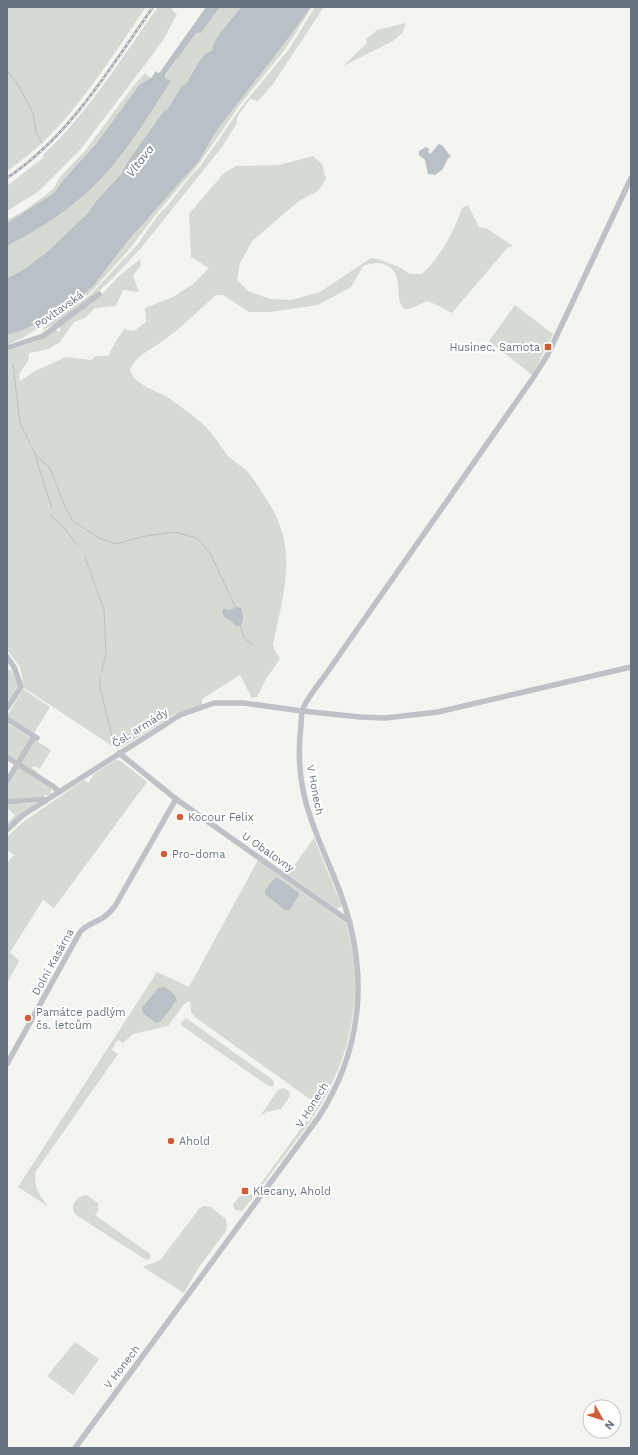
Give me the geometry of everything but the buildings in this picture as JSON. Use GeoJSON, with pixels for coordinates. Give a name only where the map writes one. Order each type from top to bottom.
{"type":"FeatureCollection","features":[{"type":"Feature","properties":{"kind":"street"},"geometry":{"type":"LineString","coordinates":[[302,711],[326,674],[533,378],[548,354],[631,178]]}},
{"type":"Feature","properties":{"kind":"street","name":"Povltavská"},"geometry":{"type":"LineString","coordinates":[[7,348],[43,336],[99,294]]}},
{"type":"Feature","properties":{"kind":"street"},"geometry":{"type":"LineString","coordinates":[[7,657],[14,667],[21,687],[7,708]]}},
{"type":"Feature","properties":{"kind":"street"},"geometry":{"type":"LineString","coordinates":[[7,668],[14,667]]}},
{"type":"Feature","properties":{"kind":"street","name":"Čsl. armády"},"geometry":{"type":"LineString","coordinates":[[7,830],[23,815],[180,715],[214,703],[244,703],[302,711],[366,717],[385,718],[410,716],[438,712],[631,667]]}},
{"type":"Feature","properties":{"kind":"street","name":"V Honech"},"geometry":{"type":"LineString","coordinates":[[75,1448],[330,1099],[342,1074],[351,1047],[356,1019],[358,978],[355,948],[350,922],[340,892],[312,824],[303,796],[299,756],[302,711]]}},
{"type":"Feature","properties":{"kind":"street"},"geometry":{"type":"LineString","coordinates":[[7,720],[36,738],[7,781]]}},
{"type":"Feature","properties":{"kind":"street","name":"U Obalovny"},"geometry":{"type":"LineString","coordinates":[[119,753],[176,799],[350,922]]}},
{"type":"Feature","properties":{"kind":"street"},"geometry":{"type":"LineString","coordinates":[[7,757],[54,787],[58,792]]}},
{"type":"Feature","properties":{"kind":"street"},"geometry":{"type":"LineString","coordinates":[[7,802],[43,799],[45,801]]}},
{"type":"Feature","properties":{"kind":"street","name":"Dolní Kasárna"},"geometry":{"type":"LineString","coordinates":[[7,1064],[80,932],[90,923],[102,918],[115,906],[176,799]]}},
{"type":"Feature","properties":{"kind":"shaded area"},"geometry":{"type":"Polygon","coordinates":[[[7,7],[146,7],[100,74],[67,117],[29,155],[7,171],[7,7]]]}},
{"type":"Feature","properties":{"kind":"shaded area"},"geometry":{"type":"Polygon","coordinates":[[[158,7],[173,7],[172,10],[177,14],[163,40],[144,66],[80,150],[38,192],[7,211],[7,186],[44,157],[43,155],[75,121],[104,84],[158,7]]]}},
{"type":"Feature","properties":{"kind":"shaded area"},"geometry":{"type":"Polygon","coordinates":[[[220,7],[241,7],[217,37],[213,50],[206,53],[200,60],[187,82],[181,87],[167,110],[128,161],[121,174],[97,200],[88,213],[47,252],[23,270],[7,278],[7,246],[31,233],[66,210],[108,172],[136,134],[170,81],[165,78],[165,76],[196,32],[201,33],[220,7]]]}},
{"type":"Feature","properties":{"kind":"shaded area"},"geometry":{"type":"Polygon","coordinates":[[[311,7],[286,48],[239,106],[199,164],[157,213],[128,251],[90,293],[63,313],[22,338],[7,345],[7,335],[23,330],[95,284],[126,243],[199,161],[217,130],[311,7]]]}},
{"type":"Feature","properties":{"kind":"shaded area"},"geometry":{"type":"Polygon","coordinates":[[[315,7],[324,7],[273,84],[258,101],[250,99],[237,117],[237,123],[222,147],[141,248],[115,276],[88,301],[60,321],[43,330],[43,328],[91,294],[138,244],[158,215],[201,165],[242,106],[289,49],[315,7]]]}},
{"type":"Feature","properties":{"kind":"shaded area"},"geometry":{"type":"Polygon","coordinates":[[[406,23],[403,32],[393,41],[343,66],[367,43],[366,39],[377,30],[406,23]]]}},
{"type":"Feature","properties":{"kind":"shaded area"},"geometry":{"type":"Polygon","coordinates":[[[145,73],[151,78],[140,84],[96,144],[64,179],[54,193],[7,223],[7,220],[22,212],[54,188],[60,177],[85,151],[134,85],[145,73]]]}},
{"type":"Feature","properties":{"kind":"shaded area"},"geometry":{"type":"Polygon","coordinates":[[[313,156],[322,164],[326,179],[318,191],[299,201],[253,240],[240,263],[237,280],[248,291],[270,299],[291,300],[320,292],[371,258],[399,267],[410,274],[422,274],[441,252],[455,226],[462,208],[468,205],[479,227],[486,228],[513,246],[507,248],[452,313],[427,301],[409,309],[404,309],[399,299],[398,281],[393,270],[385,264],[373,263],[363,266],[351,287],[318,305],[271,312],[249,312],[223,295],[216,295],[162,342],[141,355],[133,364],[130,370],[141,384],[170,399],[198,419],[214,436],[228,456],[251,476],[275,513],[282,531],[286,549],[286,567],[282,604],[273,644],[280,659],[266,679],[257,697],[252,698],[240,675],[202,699],[202,705],[175,714],[117,749],[24,688],[20,667],[7,650],[7,351],[27,345],[56,329],[58,332],[61,330],[58,327],[102,294],[119,276],[140,259],[141,265],[133,276],[139,292],[123,290],[116,306],[95,308],[85,318],[74,322],[60,342],[49,349],[29,353],[28,361],[19,374],[20,381],[35,371],[66,357],[91,360],[96,356],[108,356],[124,329],[134,331],[146,322],[145,308],[173,297],[193,284],[209,268],[191,257],[189,214],[224,173],[236,166],[279,165],[313,156]]]}},
{"type":"Feature","properties":{"kind":"shaded area"},"geometry":{"type":"Polygon","coordinates":[[[515,305],[553,334],[532,375],[489,341],[515,305]]]}},
{"type":"Feature","properties":{"kind":"shaded area"},"geometry":{"type":"Polygon","coordinates":[[[7,670],[11,670],[18,686],[7,703],[7,670]]]}},
{"type":"Feature","properties":{"kind":"shaded area"},"geometry":{"type":"Polygon","coordinates":[[[23,689],[50,707],[34,733],[7,716],[23,689]]]}},
{"type":"Feature","properties":{"kind":"shaded area"},"geometry":{"type":"Polygon","coordinates":[[[7,723],[31,738],[17,760],[7,754],[7,723]]]}},
{"type":"Feature","properties":{"kind":"shaded area"},"geometry":{"type":"Polygon","coordinates":[[[35,740],[51,750],[40,769],[34,766],[32,768],[38,772],[37,773],[21,763],[35,740]]]}},
{"type":"Feature","properties":{"kind":"shaded area"},"geometry":{"type":"Polygon","coordinates":[[[116,760],[121,761],[147,782],[54,908],[43,900],[10,952],[19,961],[7,983],[7,863],[14,855],[7,850],[7,837],[23,822],[84,780],[88,783],[94,774],[116,760]]]}},
{"type":"Feature","properties":{"kind":"shaded area"},"geometry":{"type":"Polygon","coordinates":[[[18,767],[52,788],[50,795],[7,800],[7,785],[18,767]]]}},
{"type":"Feature","properties":{"kind":"shaded area"},"geometry":{"type":"Polygon","coordinates":[[[37,803],[7,826],[15,815],[7,808],[7,805],[37,803]]]}},
{"type":"Feature","properties":{"kind":"shaded area"},"geometry":{"type":"Polygon","coordinates":[[[314,838],[342,906],[337,909],[288,874],[314,838]]]}},
{"type":"Feature","properties":{"kind":"shaded area"},"geometry":{"type":"Polygon","coordinates":[[[258,860],[347,924],[354,962],[355,989],[353,1016],[343,1056],[327,1094],[319,1107],[303,1132],[260,1188],[256,1190],[318,1105],[196,1018],[191,1012],[190,1001],[184,1004],[168,1026],[133,1034],[123,1043],[119,1040],[116,1042],[112,1050],[118,1054],[36,1171],[36,1186],[42,1199],[49,1207],[18,1187],[157,972],[189,987],[258,860]],[[275,878],[290,910],[299,895],[298,892],[275,878]]]}},
{"type":"Feature","properties":{"kind":"shaded area"},"geometry":{"type":"Polygon","coordinates":[[[186,1018],[273,1080],[274,1085],[272,1087],[267,1085],[182,1026],[181,1022],[186,1018]]]}},
{"type":"Feature","properties":{"kind":"shaded area"},"geometry":{"type":"Polygon","coordinates":[[[283,1088],[289,1091],[290,1096],[281,1109],[266,1112],[260,1116],[278,1090],[283,1088]]]}},
{"type":"Feature","properties":{"kind":"shaded area"},"geometry":{"type":"Polygon","coordinates":[[[257,1193],[242,1211],[236,1210],[233,1207],[233,1204],[240,1196],[257,1193]]]}},
{"type":"Feature","properties":{"kind":"shaded area"},"geometry":{"type":"Polygon","coordinates":[[[87,1195],[99,1204],[97,1208],[99,1209],[95,1215],[150,1254],[150,1259],[146,1260],[76,1215],[73,1208],[75,1202],[80,1197],[87,1195]]]}},
{"type":"Feature","properties":{"kind":"shaded area"},"geometry":{"type":"Polygon","coordinates":[[[203,1206],[211,1207],[225,1217],[227,1224],[226,1231],[197,1270],[184,1293],[143,1267],[161,1259],[199,1209],[203,1206]]]}},
{"type":"Feature","properties":{"kind":"shaded area"},"geometry":{"type":"Polygon","coordinates":[[[75,1342],[99,1359],[73,1395],[47,1376],[75,1342]]]}},
{"type":"Feature","properties":{"kind":"water"},"geometry":{"type":"Polygon","coordinates":[[[206,7],[220,7],[201,33],[196,33],[165,75],[165,78],[171,81],[118,160],[97,183],[66,210],[31,233],[7,246],[7,223],[54,193],[64,179],[96,144],[140,84],[151,78],[156,71],[158,73],[160,72],[206,7]]]}},
{"type":"Feature","properties":{"kind":"water","name":"Vltava"},"geometry":{"type":"Polygon","coordinates":[[[241,7],[311,7],[217,130],[199,161],[126,243],[95,284],[79,299],[53,315],[23,330],[7,335],[7,278],[23,270],[47,252],[88,213],[97,200],[121,174],[128,161],[164,111],[167,110],[181,87],[187,82],[200,60],[206,53],[213,50],[212,48],[217,37],[241,7]]]}},
{"type":"Feature","properties":{"kind":"water"},"geometry":{"type":"Polygon","coordinates":[[[439,144],[443,146],[451,157],[448,158],[443,169],[435,175],[428,174],[425,160],[419,155],[419,151],[426,147],[430,150],[428,151],[430,154],[439,144]]]}},
{"type":"Feature","properties":{"kind":"water"},"geometry":{"type":"Polygon","coordinates":[[[236,607],[241,608],[243,617],[242,624],[240,626],[237,625],[237,627],[224,617],[222,611],[224,608],[230,610],[236,607]]]}},
{"type":"Feature","properties":{"kind":"water"},"geometry":{"type":"Polygon","coordinates":[[[275,878],[278,878],[298,892],[299,895],[290,910],[285,910],[265,894],[265,890],[275,878]]]}},
{"type":"Feature","properties":{"kind":"water"},"geometry":{"type":"Polygon","coordinates":[[[165,987],[174,994],[177,1000],[161,1021],[156,1023],[143,1013],[142,1008],[158,988],[165,987]]]}},
{"type":"Feature","properties":{"kind":"waterway"},"geometry":{"type":"LineString","coordinates":[[7,71],[17,83],[33,113],[36,132],[42,143]]}},
{"type":"Feature","properties":{"kind":"waterway"},"geometry":{"type":"LineString","coordinates":[[7,339],[8,343]]}},
{"type":"Feature","properties":{"kind":"waterway"},"geometry":{"type":"LineString","coordinates":[[13,364],[20,423],[30,443]]}},
{"type":"Feature","properties":{"kind":"waterway"},"geometry":{"type":"LineString","coordinates":[[32,447],[35,454],[50,468],[65,507],[73,521],[99,538],[115,544],[146,536],[174,532],[197,538],[210,553],[236,608]]}},
{"type":"Feature","properties":{"kind":"waterway"},"geometry":{"type":"LineString","coordinates":[[35,455],[52,508]]}},
{"type":"Feature","properties":{"kind":"waterway"},"geometry":{"type":"LineString","coordinates":[[50,514],[66,530],[78,546]]}},
{"type":"Feature","properties":{"kind":"waterway"},"geometry":{"type":"LineString","coordinates":[[85,557],[104,610],[106,655],[101,673]]}},
{"type":"Feature","properties":{"kind":"waterway"},"geometry":{"type":"LineString","coordinates":[[240,625],[244,638],[253,645]]}},
{"type":"Feature","properties":{"kind":"waterway"},"geometry":{"type":"LineString","coordinates":[[100,677],[100,687],[112,736]]}},
{"type":"Feature","properties":{"kind":"railway"},"geometry":{"type":"LineString","coordinates":[[7,178],[30,161],[51,142],[70,121],[105,77],[153,7]]}},
{"type":"Feature","properties":{"kind":"place","name":"Husinec, Samota"},"geometry":{"type":"Point","coordinates":[548,347]}},
{"type":"Feature","properties":{"kind":"place","name":"Kocour Felix"},"geometry":{"type":"Point","coordinates":[180,817]}},
{"type":"Feature","properties":{"kind":"place","name":"Pro-doma"},"geometry":{"type":"Point","coordinates":[164,854]}},
{"type":"Feature","properties":{"kind":"place","name":"Památce padlým čs. letcům"},"geometry":{"type":"Point","coordinates":[28,1018]}},
{"type":"Feature","properties":{"kind":"place","name":"Ahold"},"geometry":{"type":"Point","coordinates":[171,1141]}},
{"type":"Feature","properties":{"kind":"place","name":"Klecany, Ahold"},"geometry":{"type":"Point","coordinates":[245,1191]}}]}
